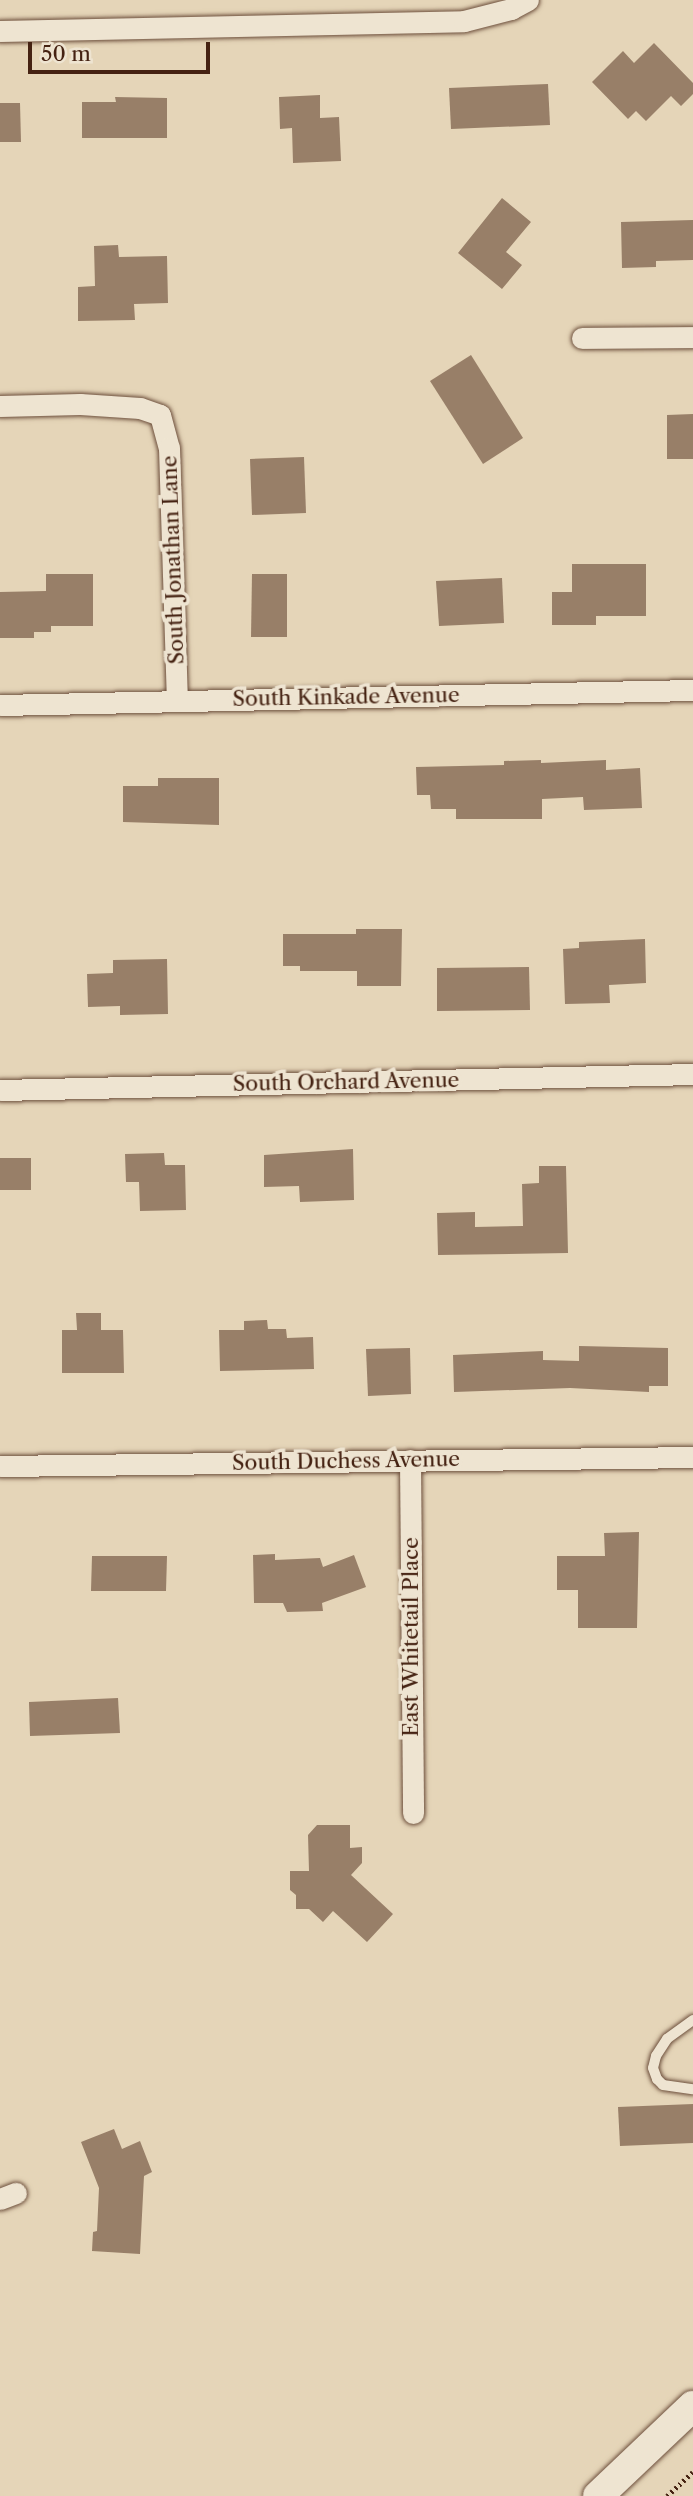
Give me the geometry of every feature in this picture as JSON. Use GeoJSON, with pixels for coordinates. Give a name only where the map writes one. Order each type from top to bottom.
{"type":"FeatureCollection","features":[{"type":"Feature","properties":{"kind":"main road"},"geometry":{"type":"LineString","coordinates":[[598,2496],[693,2406]]}},
{"type":"Feature","properties":{"kind":"street"},"geometry":{"type":"LineString","coordinates":[[0,31],[464,21],[511,9],[528,0]]}},
{"type":"Feature","properties":{"kind":"street"},"geometry":{"type":"LineString","coordinates":[[582,338],[693,337]]}},
{"type":"Feature","properties":{"kind":"street","name":"South Jonathan Lane"},"geometry":{"type":"LineString","coordinates":[[0,406],[80,404],[140,408],[160,415],[169,448],[177,700]]}},
{"type":"Feature","properties":{"kind":"street","name":"South Kinkade Avenue"},"geometry":{"type":"LineString","coordinates":[[0,705],[693,690]]}},
{"type":"Feature","properties":{"kind":"street","name":"South Orchard Avenue"},"geometry":{"type":"LineString","coordinates":[[0,1090],[693,1074]]}},
{"type":"Feature","properties":{"kind":"street","name":"South Duchess Avenue"},"geometry":{"type":"LineString","coordinates":[[0,1466],[693,1457]]}},
{"type":"Feature","properties":{"kind":"street","name":"East Whitetail Place"},"geometry":{"type":"LineString","coordinates":[[410,1461],[413,1813]]}},
{"type":"Feature","properties":{"kind":"lane"},"geometry":{"type":"LineString","coordinates":[[693,2020],[667,2039],[656,2056],[653,2068],[657,2079],[663,2085],[693,2090]]}},
{"type":"Feature","properties":{"kind":"path"},"geometry":{"type":"LineString","coordinates":[[667,2496],[693,2472]]}},
{"type":"Feature","properties":{"kind":"building"},"geometry":{"type":"Polygon","coordinates":[[[654,43],[693,83],[693,94],[681,106],[671,96],[646,121],[636,111],[628,119],[592,82],[623,51],[634,63],[654,43]]]}},
{"type":"Feature","properties":{"kind":"building"},"geometry":{"type":"Polygon","coordinates":[[[548,84],[550,125],[451,129],[449,88],[548,84]]]}},
{"type":"Feature","properties":{"kind":"building"},"geometry":{"type":"Polygon","coordinates":[[[320,95],[320,118],[339,117],[341,161],[293,163],[292,128],[280,129],[279,97],[320,95]]]}},
{"type":"Feature","properties":{"kind":"building"},"geometry":{"type":"Polygon","coordinates":[[[115,97],[167,98],[167,138],[82,138],[82,102],[116,102],[115,97]]]}},
{"type":"Feature","properties":{"kind":"building"},"geometry":{"type":"Polygon","coordinates":[[[0,103],[20,103],[21,142],[0,142],[0,103]]]}},
{"type":"Feature","properties":{"kind":"building"},"geometry":{"type":"Polygon","coordinates":[[[502,198],[531,222],[506,252],[522,265],[502,289],[458,253],[502,198]]]}},
{"type":"Feature","properties":{"kind":"building"},"geometry":{"type":"Polygon","coordinates":[[[693,220],[693,260],[656,261],[656,267],[622,268],[621,222],[693,220]]]}},
{"type":"Feature","properties":{"kind":"building"},"geometry":{"type":"Polygon","coordinates":[[[118,245],[119,257],[167,256],[168,303],[134,304],[135,320],[78,321],[78,287],[95,286],[94,246],[118,245]]]}},
{"type":"Feature","properties":{"kind":"building"},"geometry":{"type":"Polygon","coordinates":[[[471,355],[523,438],[483,464],[430,381],[471,355]]]}},
{"type":"Feature","properties":{"kind":"building"},"geometry":{"type":"Polygon","coordinates":[[[693,414],[693,459],[667,459],[667,415],[693,414]]]}},
{"type":"Feature","properties":{"kind":"building"},"geometry":{"type":"Polygon","coordinates":[[[304,457],[306,513],[252,515],[250,459],[304,457]]]}},
{"type":"Feature","properties":{"kind":"building"},"geometry":{"type":"Polygon","coordinates":[[[572,564],[646,564],[646,616],[596,616],[596,625],[552,625],[552,592],[572,592],[572,564]]]}},
{"type":"Feature","properties":{"kind":"building"},"geometry":{"type":"Polygon","coordinates":[[[46,574],[93,574],[93,626],[51,626],[51,632],[34,632],[34,638],[0,638],[0,592],[46,591],[46,574]]]}},
{"type":"Feature","properties":{"kind":"building"},"geometry":{"type":"Polygon","coordinates":[[[252,574],[287,574],[287,637],[251,637],[252,574]]]}},
{"type":"Feature","properties":{"kind":"building"},"geometry":{"type":"Polygon","coordinates":[[[502,578],[504,623],[439,626],[436,581],[502,578]]]}},
{"type":"Feature","properties":{"kind":"building"},"geometry":{"type":"Polygon","coordinates":[[[541,760],[541,763],[606,760],[606,770],[640,768],[642,808],[584,810],[583,797],[542,799],[542,819],[456,819],[456,809],[431,809],[430,795],[417,795],[416,767],[504,765],[504,761],[541,760]]]}},
{"type":"Feature","properties":{"kind":"building"},"geometry":{"type":"Polygon","coordinates":[[[158,778],[219,778],[219,825],[123,822],[123,786],[158,786],[158,778]]]}},
{"type":"Feature","properties":{"kind":"building"},"geometry":{"type":"Polygon","coordinates":[[[356,929],[402,929],[401,986],[357,986],[357,971],[300,971],[300,966],[283,966],[283,934],[356,934],[356,929]]]}},
{"type":"Feature","properties":{"kind":"building"},"geometry":{"type":"Polygon","coordinates":[[[645,939],[646,983],[609,985],[610,1003],[565,1004],[563,949],[579,948],[579,942],[645,939]]]}},
{"type":"Feature","properties":{"kind":"building"},"geometry":{"type":"Polygon","coordinates":[[[167,959],[168,1014],[120,1015],[120,1006],[88,1007],[87,974],[113,973],[113,960],[167,959]]]}},
{"type":"Feature","properties":{"kind":"building"},"geometry":{"type":"Polygon","coordinates":[[[529,967],[530,1010],[437,1011],[437,968],[529,967]]]}},
{"type":"Feature","properties":{"kind":"building"},"geometry":{"type":"Polygon","coordinates":[[[353,1149],[354,1200],[300,1202],[299,1186],[264,1187],[264,1155],[353,1149]]]}},
{"type":"Feature","properties":{"kind":"building"},"geometry":{"type":"Polygon","coordinates":[[[164,1153],[165,1165],[185,1165],[186,1210],[140,1211],[139,1182],[126,1182],[125,1154],[164,1153]]]}},
{"type":"Feature","properties":{"kind":"building"},"geometry":{"type":"Polygon","coordinates":[[[0,1158],[31,1158],[31,1190],[0,1190],[0,1158]]]}},
{"type":"Feature","properties":{"kind":"building"},"geometry":{"type":"Polygon","coordinates":[[[539,1166],[566,1166],[568,1253],[438,1255],[437,1213],[475,1212],[475,1227],[523,1226],[522,1184],[539,1183],[539,1166]]]}},
{"type":"Feature","properties":{"kind":"building"},"geometry":{"type":"Polygon","coordinates":[[[76,1313],[101,1313],[101,1330],[123,1330],[124,1373],[62,1373],[62,1330],[77,1330],[76,1313]]]}},
{"type":"Feature","properties":{"kind":"building"},"geometry":{"type":"Polygon","coordinates":[[[267,1320],[268,1329],[286,1329],[287,1338],[313,1337],[314,1369],[220,1371],[219,1330],[244,1330],[244,1321],[267,1320]]]}},
{"type":"Feature","properties":{"kind":"building"},"geometry":{"type":"Polygon","coordinates":[[[579,1346],[668,1348],[668,1386],[649,1386],[649,1392],[570,1388],[454,1392],[453,1355],[543,1351],[543,1360],[579,1361],[579,1346]]]}},
{"type":"Feature","properties":{"kind":"building"},"geometry":{"type":"Polygon","coordinates":[[[410,1348],[411,1394],[368,1396],[366,1349],[410,1348]]]}},
{"type":"Feature","properties":{"kind":"building"},"geometry":{"type":"Polygon","coordinates":[[[639,1532],[637,1628],[578,1628],[578,1590],[557,1590],[557,1556],[605,1556],[604,1533],[639,1532]]]}},
{"type":"Feature","properties":{"kind":"building"},"geometry":{"type":"Polygon","coordinates":[[[275,1554],[275,1560],[320,1558],[323,1567],[354,1555],[366,1587],[322,1603],[323,1611],[287,1612],[283,1603],[254,1603],[253,1555],[275,1554]]]}},
{"type":"Feature","properties":{"kind":"building"},"geometry":{"type":"Polygon","coordinates":[[[92,1556],[167,1556],[166,1591],[91,1591],[92,1556]]]}},
{"type":"Feature","properties":{"kind":"building"},"geometry":{"type":"Polygon","coordinates":[[[118,1698],[120,1733],[30,1736],[29,1702],[118,1698]]]}},
{"type":"Feature","properties":{"kind":"building"},"geometry":{"type":"Polygon","coordinates":[[[317,1825],[350,1825],[350,1848],[362,1847],[362,1863],[351,1875],[393,1914],[367,1942],[333,1911],[323,1922],[309,1909],[296,1909],[296,1895],[290,1890],[290,1871],[309,1871],[308,1835],[317,1825]]]}},
{"type":"Feature","properties":{"kind":"building"},"geometry":{"type":"Polygon","coordinates":[[[693,2104],[693,2143],[620,2146],[618,2107],[693,2104]]]}},
{"type":"Feature","properties":{"kind":"building"},"geometry":{"type":"Polygon","coordinates":[[[114,2129],[122,2149],[140,2141],[152,2172],[144,2176],[140,2254],[92,2251],[93,2232],[97,2231],[99,2188],[81,2142],[114,2129]]]}}]}
